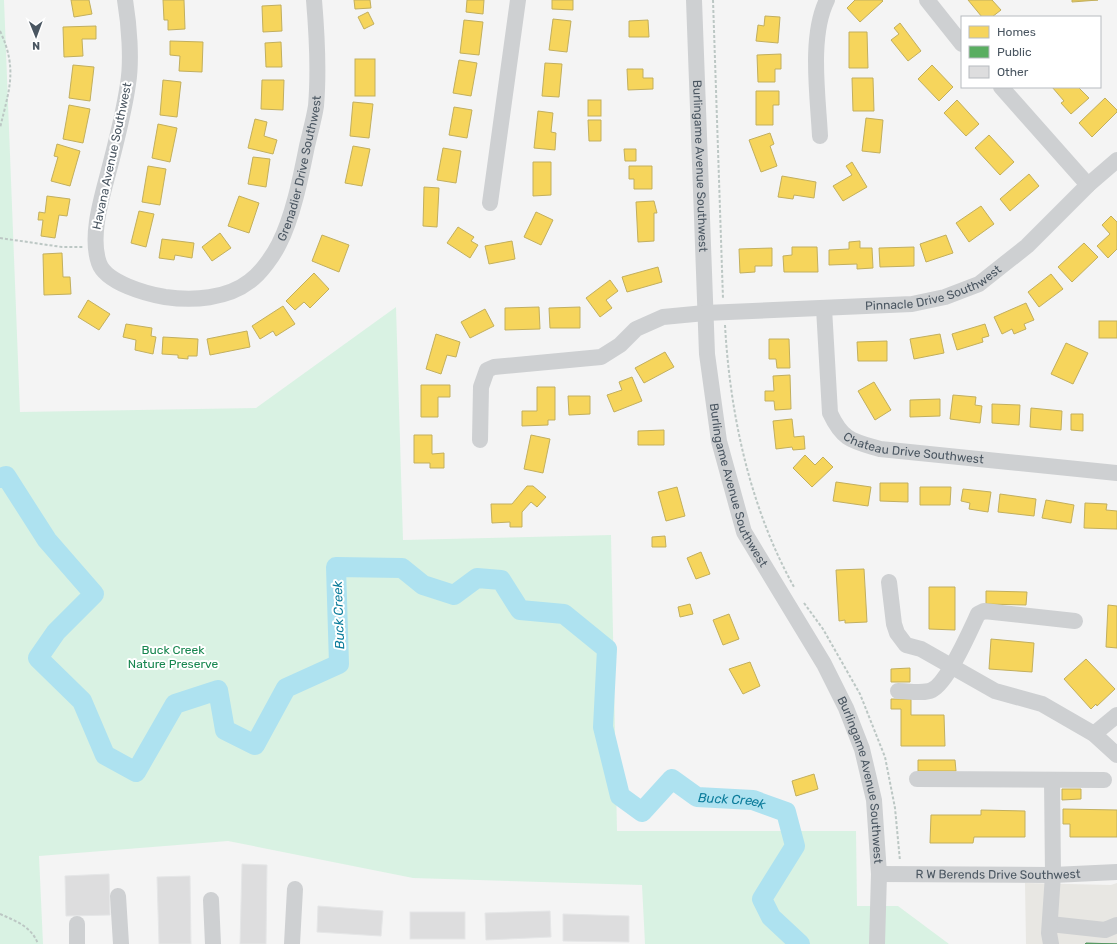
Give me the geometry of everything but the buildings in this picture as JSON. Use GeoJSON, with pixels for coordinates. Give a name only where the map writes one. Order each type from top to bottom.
{"type":"FeatureCollection","features":[{"type":"Feature","properties":{"kind":"street","name":"Havana Avenue Southwest"},"geometry":{"type":"LineString","coordinates":[[125,0],[129,21],[129,82],[98,214],[97,247],[99,264],[116,281],[156,295],[182,300],[208,298]]}},
{"type":"Feature","properties":{"kind":"street","name":"Grenadier Drive Southwest"},"geometry":{"type":"LineString","coordinates":[[208,298],[250,282],[267,262],[279,244],[293,205],[302,171],[315,108],[318,54],[314,0]]}},
{"type":"Feature","properties":{"kind":"street"},"geometry":{"type":"LineString","coordinates":[[490,203],[518,0]]}},
{"type":"Feature","properties":{"kind":"street","name":"Burlingame Avenue Southwest"},"geometry":{"type":"LineString","coordinates":[[694,0],[707,354],[719,441],[744,532],[824,664],[846,708],[862,749],[874,800],[879,874],[877,944]]}},
{"type":"Feature","properties":{"kind":"street"},"geometry":{"type":"LineString","coordinates":[[820,136],[816,54],[822,9],[827,0]]}},
{"type":"Feature","properties":{"kind":"street"},"geometry":{"type":"LineString","coordinates":[[927,0],[961,43]]}},
{"type":"Feature","properties":{"kind":"street"},"geometry":{"type":"LineString","coordinates":[[1001,88],[1088,185]]}},
{"type":"Feature","properties":{"kind":"street","name":"Pinnacle Drive Southwest"},"geometry":{"type":"LineString","coordinates":[[480,440],[481,387],[487,370],[494,366],[601,357],[620,345],[636,329],[664,317],[724,312],[912,304],[945,297],[979,284],[1027,246],[1088,185],[1117,160]]}},
{"type":"Feature","properties":{"kind":"street","name":"Chateau Drive Southwest"},"geometry":{"type":"LineString","coordinates":[[824,308],[830,413],[837,429],[852,441],[880,449],[1117,473]]}},
{"type":"Feature","properties":{"kind":"street"},"geometry":{"type":"LineString","coordinates":[[889,582],[894,624],[897,633],[906,645],[921,649],[952,665],[967,676],[995,691],[1042,704],[1094,734],[1117,754]]}},
{"type":"Feature","properties":{"kind":"street"},"geometry":{"type":"LineString","coordinates":[[898,691],[930,691],[936,687],[952,665],[978,614],[984,611],[1075,621]]}},
{"type":"Feature","properties":{"kind":"street"},"geometry":{"type":"LineString","coordinates":[[1094,734],[1117,715]]}},
{"type":"Feature","properties":{"kind":"street"},"geometry":{"type":"LineString","coordinates":[[917,779],[1104,780]]}},
{"type":"Feature","properties":{"kind":"street"},"geometry":{"type":"LineString","coordinates":[[1051,944],[1049,933],[1053,875],[1052,780]]}},
{"type":"Feature","properties":{"kind":"street","name":"R W Berends Drive Southwest"},"geometry":{"type":"LineString","coordinates":[[879,874],[1053,875],[1117,872]]}},
{"type":"Feature","properties":{"kind":"street"},"geometry":{"type":"LineString","coordinates":[[292,944],[295,889]]}},
{"type":"Feature","properties":{"kind":"street"},"geometry":{"type":"LineString","coordinates":[[118,896],[121,944]]}},
{"type":"Feature","properties":{"kind":"street"},"geometry":{"type":"LineString","coordinates":[[211,900],[213,944]]}},
{"type":"Feature","properties":{"kind":"street"},"geometry":{"type":"LineString","coordinates":[[77,924],[77,944]]}},
{"type":"Feature","properties":{"kind":"street"},"geometry":{"type":"LineString","coordinates":[[1050,924],[1105,930],[1117,925]]}},
{"type":"Feature","properties":{"kind":"path"},"geometry":{"type":"LineString","coordinates":[[713,0],[724,312],[735,412],[752,487],[777,556],[798,593]]}},
{"type":"Feature","properties":{"kind":"path"},"geometry":{"type":"LineString","coordinates":[[0,31],[7,47],[12,81],[0,128]]}},
{"type":"Feature","properties":{"kind":"path"},"geometry":{"type":"LineString","coordinates":[[0,238],[62,248],[97,247]]}},
{"type":"Feature","properties":{"kind":"path"},"geometry":{"type":"LineString","coordinates":[[801,599],[823,629],[860,694],[885,757],[895,808],[900,874]]}},
{"type":"Feature","properties":{"kind":"path"},"geometry":{"type":"LineString","coordinates":[[0,914],[24,925],[36,937],[38,944]]}},
{"type":"Feature","properties":{"kind":"shaded area"},"geometry":{"type":"Polygon","coordinates":[[[1025,883],[1111,885],[1117,883],[1117,944],[1026,944],[1025,883]]]}},
{"type":"Feature","properties":{"kind":"green space","name":"Buck Creek Nature Preserve"},"geometry":{"type":"Polygon","coordinates":[[[0,0],[4,0],[20,412],[256,408],[396,307],[403,540],[611,535],[617,831],[856,831],[857,906],[898,906],[949,944],[645,944],[642,885],[413,878],[228,841],[39,856],[43,944],[0,944],[0,0]]]}},
{"type":"Feature","properties":{"kind":"waterway","name":"Buck Creek"},"geometry":{"type":"LineString","coordinates":[[0,478],[6,476],[47,540],[94,594],[56,632],[38,658],[82,701],[105,755],[136,772],[175,704],[218,690],[225,730],[255,745],[286,688],[339,664],[336,567],[402,568],[423,585],[454,595],[477,578],[501,580],[520,610],[564,614],[607,649],[603,727],[620,796],[642,812],[672,779],[697,797],[753,800],[786,812],[795,846],[762,899],[771,917],[800,944]]}}]}
